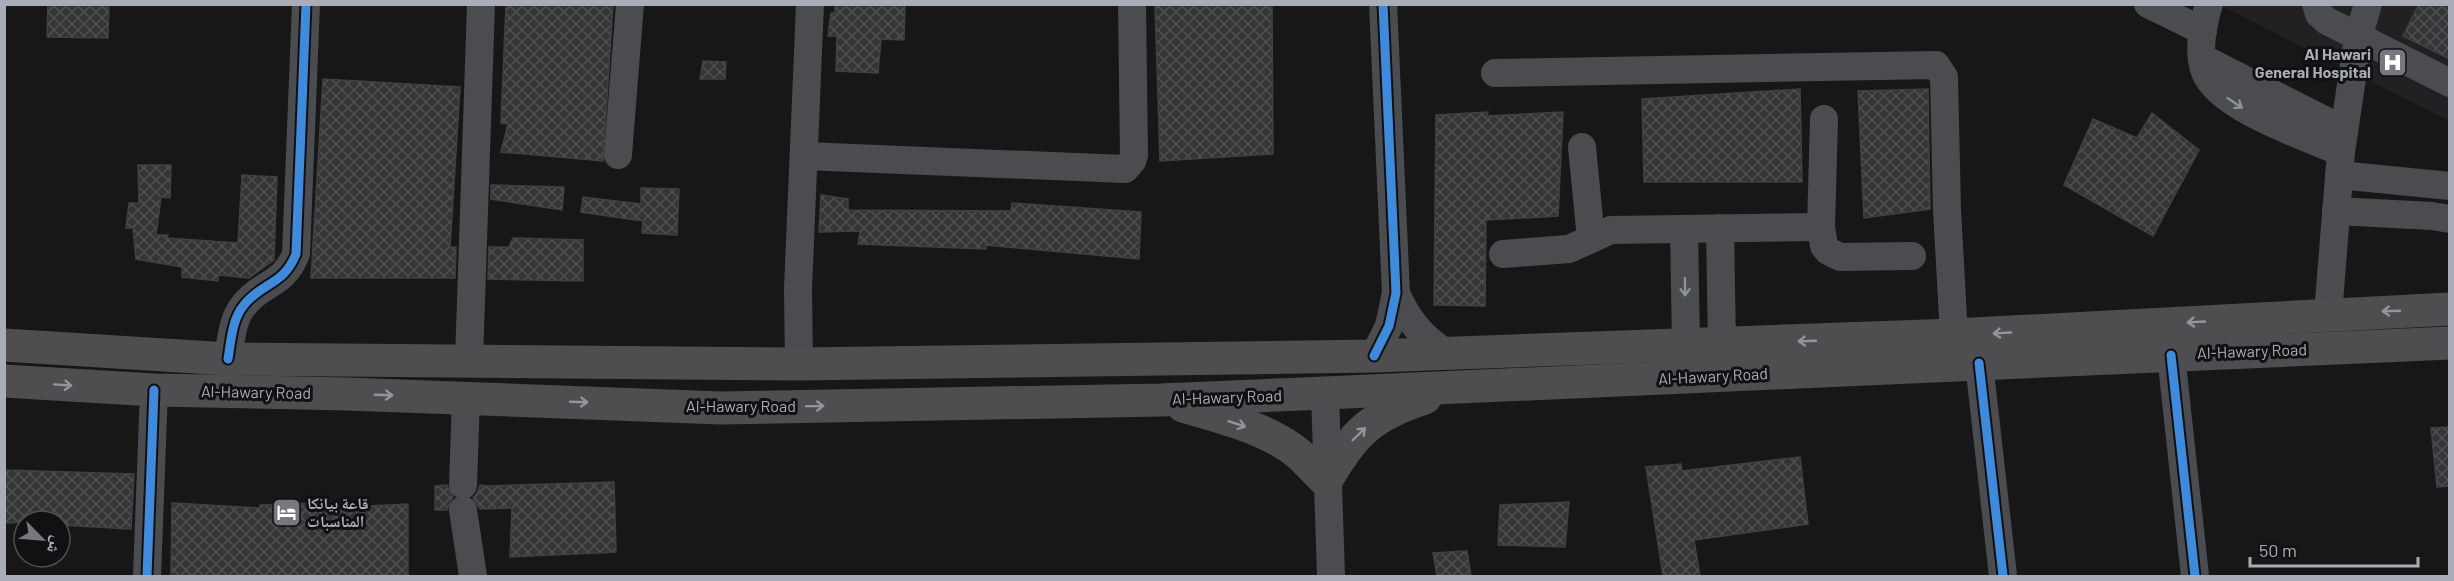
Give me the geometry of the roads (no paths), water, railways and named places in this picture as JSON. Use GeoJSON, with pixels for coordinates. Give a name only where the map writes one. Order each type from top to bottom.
{"type":"FeatureCollection","features":[{"type":"Feature","properties":{"kind":"highway","name":"Al-Hawary Road"},"geometry":{"type":"LineString","coordinates":[[4,345],[228,359],[799,364],[1374,356],[1954,335],[2450,309]]}},
{"type":"Feature","properties":{"kind":"highway","name":"Al-Hawary Road"},"geometry":{"type":"LineString","coordinates":[[4,381],[154,390],[347,394],[721,408],[1161,399],[1458,388],[2450,343]]}},
{"type":"Feature","properties":{"kind":"highway"},"geometry":{"type":"LineString","coordinates":[[347,394],[348,359]]}},
{"type":"Feature","properties":{"kind":"highway"},"geometry":{"type":"LineString","coordinates":[[1161,399],[1248,427],[1274,439],[1299,453],[1326,481],[1343,451],[1373,421],[1411,403],[1458,388]]}},
{"type":"Feature","properties":{"kind":"street"},"geometry":{"type":"LineString","coordinates":[[228,359],[236,320],[244,304],[285,275],[296,254],[306,4]]}},
{"type":"Feature","properties":{"kind":"street"},"geometry":{"type":"LineString","coordinates":[[469,360],[481,4]]}},
{"type":"Feature","properties":{"kind":"street"},"geometry":{"type":"LineString","coordinates":[[618,155],[630,4]]}},
{"type":"Feature","properties":{"kind":"street"},"geometry":{"type":"LineString","coordinates":[[799,364],[798,289],[810,4]]}},
{"type":"Feature","properties":{"kind":"street"},"geometry":{"type":"LineString","coordinates":[[804,156],[1125,169],[1134,155],[1132,4]]}},
{"type":"Feature","properties":{"kind":"street"},"geometry":{"type":"LineString","coordinates":[[1374,356],[1389,326],[1396,293],[1383,4]]}},
{"type":"Feature","properties":{"kind":"street"},"geometry":{"type":"LineString","coordinates":[[2148,4],[2205,31],[2341,152],[2450,186]]}},
{"type":"Feature","properties":{"kind":"street"},"geometry":{"type":"LineString","coordinates":[[2316,4],[2322,18],[2450,82]]}},
{"type":"Feature","properties":{"kind":"street"},"geometry":{"type":"LineString","coordinates":[[2328,314],[2341,152],[2358,38],[2368,4]]}},
{"type":"Feature","properties":{"kind":"street"},"geometry":{"type":"LineString","coordinates":[[1495,73],[1936,65],[1943,72],[1944,77],[1947,210],[1954,335]]}},
{"type":"Feature","properties":{"kind":"street"},"geometry":{"type":"LineString","coordinates":[[1824,118],[1821,227],[1824,246],[1834,255],[1912,256]]}},
{"type":"Feature","properties":{"kind":"street"},"geometry":{"type":"LineString","coordinates":[[1582,147],[1591,238]]}},
{"type":"Feature","properties":{"kind":"street"},"geometry":{"type":"LineString","coordinates":[[2336,211],[2450,219]]}},
{"type":"Feature","properties":{"kind":"street"},"geometry":{"type":"LineString","coordinates":[[1503,254],[1569,249],[1611,230],[1821,227]]}},
{"type":"Feature","properties":{"kind":"street"},"geometry":{"type":"LineString","coordinates":[[1720,228],[1722,344]]}},
{"type":"Feature","properties":{"kind":"street"},"geometry":{"type":"LineString","coordinates":[[1684,229],[1686,345]]}},
{"type":"Feature","properties":{"kind":"street"},"geometry":{"type":"LineString","coordinates":[[1396,293],[1402,308],[1416,327],[1433,345],[1447,353]]}},
{"type":"Feature","properties":{"kind":"street"},"geometry":{"type":"LineString","coordinates":[[2170,355],[2194,576]]}},
{"type":"Feature","properties":{"kind":"street"},"geometry":{"type":"LineString","coordinates":[[1979,363],[2003,576]]}},
{"type":"Feature","properties":{"kind":"street"},"geometry":{"type":"LineString","coordinates":[[147,576],[154,390]]}},
{"type":"Feature","properties":{"kind":"street"},"geometry":{"type":"LineString","coordinates":[[1325,393],[1326,481],[1331,576]]}},
{"type":"Feature","properties":{"kind":"street"},"geometry":{"type":"LineString","coordinates":[[466,398],[463,497],[474,576]]}},
{"type":"Feature","properties":{"kind":"place","name":"Al Hawari General Hospital"},"geometry":{"type":"Point","coordinates":[2392,63]}},
{"type":"Feature","properties":{"kind":"place","name":"قاعة بيانكا المناسبات"},"geometry":{"type":"Point","coordinates":[286,512]}}]}
